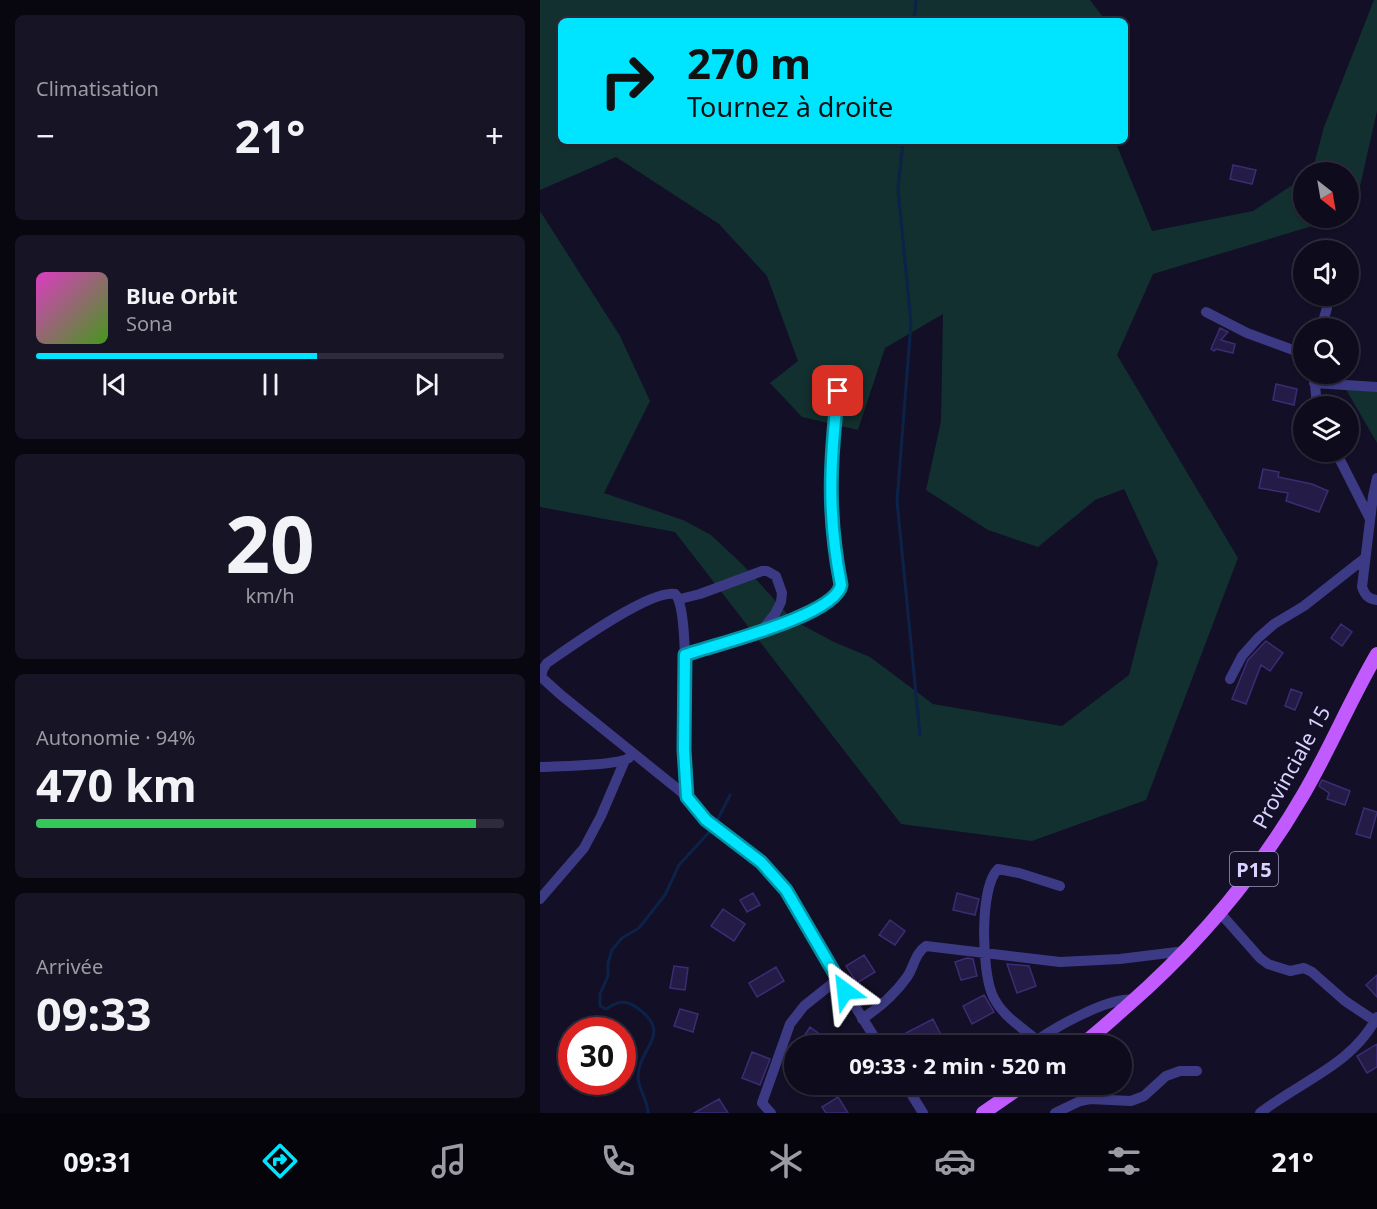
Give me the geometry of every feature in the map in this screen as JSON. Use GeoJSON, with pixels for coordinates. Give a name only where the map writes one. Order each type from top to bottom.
{"type":"FeatureCollection","features":[{"type":"Feature","properties":{"kind":"main road","name":"Provinciale 15"},"geometry":{"type":"LineString","coordinates":[[1093,1035],[1135,1000],[1221,914],[1284,827],[1305,793],[1377,654]]}},
{"type":"Feature","properties":{"kind":"main road"},"geometry":{"type":"LineString","coordinates":[[983,1113],[1003,1095]]}},
{"type":"Feature","properties":{"kind":"street"},"geometry":{"type":"LineString","coordinates":[[1324,318],[1327,308]]}},
{"type":"Feature","properties":{"kind":"street"},"geometry":{"type":"LineString","coordinates":[[1206,312],[1247,333],[1293,350]]}},
{"type":"Feature","properties":{"kind":"street"},"geometry":{"type":"LineString","coordinates":[[1356,384],[1377,387]]}},
{"type":"Feature","properties":{"kind":"street"},"geometry":{"type":"LineString","coordinates":[[685,655],[773,628],[818,608],[840,592],[841,585],[831,526],[830,486],[830,456],[838,391]]}},
{"type":"Feature","properties":{"kind":"street"},"geometry":{"type":"LineString","coordinates":[[1341,462],[1370,519]]}},
{"type":"Feature","properties":{"kind":"street"},"geometry":{"type":"LineString","coordinates":[[1377,478],[1362,587],[1364,594],[1377,600]]}},
{"type":"Feature","properties":{"kind":"street"},"geometry":{"type":"LineString","coordinates":[[1230,679],[1242,656],[1258,638],[1274,624],[1304,606],[1365,558]]}},
{"type":"Feature","properties":{"kind":"street"},"geometry":{"type":"LineString","coordinates":[[680,599],[767,571],[776,576],[782,593],[781,602],[775,614],[762,630]]}},
{"type":"Feature","properties":{"kind":"street"},"geometry":{"type":"LineString","coordinates":[[687,797],[684,750],[685,655],[680,599],[675,594],[668,593],[640,604],[585,636],[547,663],[541,676],[630,757],[687,797],[706,820],[761,862],[786,890],[873,1035]]}},
{"type":"Feature","properties":{"kind":"street"},"geometry":{"type":"LineString","coordinates":[[540,767],[630,757]]}},
{"type":"Feature","properties":{"kind":"street"},"geometry":{"type":"LineString","coordinates":[[540,899],[584,848],[630,757]]}},
{"type":"Feature","properties":{"kind":"street"},"geometry":{"type":"LineString","coordinates":[[1025,1035],[1002,1010],[992,995],[983,953],[985,913],[995,872],[1001,869],[1060,886]]}},
{"type":"Feature","properties":{"kind":"street"},"geometry":{"type":"LineString","coordinates":[[1221,914],[1268,964],[1290,971],[1304,968],[1312,972],[1345,1001],[1376,1019],[1361,1042],[1344,1058],[1260,1113]]}},
{"type":"Feature","properties":{"kind":"street"},"geometry":{"type":"LineString","coordinates":[[862,1019],[882,1004],[908,976],[920,950],[927,946],[1060,962],[1120,959],[1185,951]]}},
{"type":"Feature","properties":{"kind":"street"},"geometry":{"type":"LineString","coordinates":[[771,1113],[762,1102],[790,1024],[804,1006],[838,979]]}},
{"type":"Feature","properties":{"kind":"street"},"geometry":{"type":"LineString","coordinates":[[1047,1035],[1087,1012],[1109,1003],[1135,1000]]}},
{"type":"Feature","properties":{"kind":"street"},"geometry":{"type":"LineString","coordinates":[[1055,1113],[1080,1101],[1090,1099],[1131,1101],[1144,1096],[1166,1077],[1180,1071],[1197,1071]]}},
{"type":"Feature","properties":{"kind":"street"},"geometry":{"type":"LineString","coordinates":[[912,1095],[923,1113]]}},
{"type":"Feature","properties":{"kind":"green space"},"geometry":{"type":"Polygon","coordinates":[[[540,0],[1090,0],[1104,18],[558,18],[558,144],[1116,144],[1152,231],[1253,211],[1293,185],[1293,228],[1306,228],[1153,274],[1117,355],[1238,558],[1146,800],[1032,841],[901,824],[675,532],[540,507],[540,211],[620,336],[650,401],[604,493],[683,520],[711,535],[743,565],[793,620],[834,642],[870,657],[933,704],[1062,726],[1129,675],[1158,562],[1124,489],[1095,500],[1038,547],[988,530],[926,490],[941,421],[943,314],[885,348],[858,430],[802,417],[770,383],[798,361],[767,276],[719,224],[616,157],[540,190],[540,0]]]}},
{"type":"Feature","properties":{"kind":"green space"},"geometry":{"type":"Polygon","coordinates":[[[1374,0],[1377,0],[1377,111],[1359,191],[1359,162],[1315,162],[1324,127],[1374,0]]]}},
{"type":"Feature","properties":{"kind":"green space"},"geometry":{"type":"Polygon","coordinates":[[[1377,383],[1377,443],[1359,412],[1359,396],[1350,396],[1344,386],[1377,383]]]}},
{"type":"Feature","properties":{"kind":"building"},"geometry":{"type":"Polygon","coordinates":[[[1233,165],[1256,170],[1252,184],[1230,179],[1233,165]]]}},
{"type":"Feature","properties":{"kind":"building"},"geometry":{"type":"Polygon","coordinates":[[[1220,328],[1228,332],[1221,340],[1235,344],[1233,353],[1211,349],[1220,328]]]}},
{"type":"Feature","properties":{"kind":"building"},"geometry":{"type":"Polygon","coordinates":[[[1276,384],[1297,389],[1296,396],[1293,396],[1293,405],[1273,400],[1276,384]]]}},
{"type":"Feature","properties":{"kind":"building"},"geometry":{"type":"Polygon","coordinates":[[[1263,469],[1279,472],[1278,477],[1312,484],[1328,491],[1319,512],[1286,501],[1288,493],[1259,488],[1263,469]]]}},
{"type":"Feature","properties":{"kind":"building"},"geometry":{"type":"Polygon","coordinates":[[[1341,624],[1352,632],[1342,646],[1331,638],[1341,624]]]}},
{"type":"Feature","properties":{"kind":"building"},"geometry":{"type":"Polygon","coordinates":[[[1266,641],[1283,653],[1270,671],[1261,665],[1246,704],[1232,699],[1248,660],[1266,641]]]}},
{"type":"Feature","properties":{"kind":"building"},"geometry":{"type":"Polygon","coordinates":[[[1291,689],[1302,693],[1295,710],[1285,706],[1291,689]]]}},
{"type":"Feature","properties":{"kind":"building"},"geometry":{"type":"Polygon","coordinates":[[[1322,780],[1350,791],[1345,805],[1327,799],[1329,793],[1319,786],[1322,780]]]}},
{"type":"Feature","properties":{"kind":"building"},"geometry":{"type":"Polygon","coordinates":[[[1364,808],[1377,812],[1370,838],[1356,834],[1364,808]]]}},
{"type":"Feature","properties":{"kind":"building"},"geometry":{"type":"Polygon","coordinates":[[[753,893],[760,905],[747,912],[740,900],[753,893]]]}},
{"type":"Feature","properties":{"kind":"building"},"geometry":{"type":"Polygon","coordinates":[[[957,893],[979,899],[975,915],[953,910],[957,893]]]}},
{"type":"Feature","properties":{"kind":"building"},"geometry":{"type":"Polygon","coordinates":[[[723,909],[745,924],[734,941],[711,926],[723,909]]]}},
{"type":"Feature","properties":{"kind":"building"},"geometry":{"type":"Polygon","coordinates":[[[890,920],[905,931],[895,945],[879,935],[890,920]]]}},
{"type":"Feature","properties":{"kind":"building"},"geometry":{"type":"Polygon","coordinates":[[[864,955],[875,972],[857,983],[846,966],[864,955]]]}},
{"type":"Feature","properties":{"kind":"building"},"geometry":{"type":"Polygon","coordinates":[[[967,958],[973,959],[977,976],[961,980],[955,962],[967,958]]]}},
{"type":"Feature","properties":{"kind":"building"},"geometry":{"type":"Polygon","coordinates":[[[1007,964],[1029,966],[1036,986],[1017,993],[1007,964]]]}},
{"type":"Feature","properties":{"kind":"building"},"geometry":{"type":"Polygon","coordinates":[[[674,966],[688,968],[685,990],[670,988],[674,966]]]}},
{"type":"Feature","properties":{"kind":"building"},"geometry":{"type":"Polygon","coordinates":[[[776,967],[784,981],[757,997],[749,983],[776,967]]]}},
{"type":"Feature","properties":{"kind":"building"},"geometry":{"type":"Polygon","coordinates":[[[1377,975],[1377,997],[1366,985],[1377,975]]]}},
{"type":"Feature","properties":{"kind":"building"},"geometry":{"type":"Polygon","coordinates":[[[984,995],[994,1012],[972,1024],[963,1006],[984,995]]]}},
{"type":"Feature","properties":{"kind":"building"},"geometry":{"type":"Polygon","coordinates":[[[680,1009],[698,1014],[693,1032],[674,1026],[680,1009]]]}},
{"type":"Feature","properties":{"kind":"building"},"geometry":{"type":"Polygon","coordinates":[[[933,1019],[941,1035],[902,1035],[933,1019]]]}},
{"type":"Feature","properties":{"kind":"building"},"geometry":{"type":"Polygon","coordinates":[[[810,1027],[821,1035],[805,1035],[810,1027]]]}},
{"type":"Feature","properties":{"kind":"building"},"geometry":{"type":"Polygon","coordinates":[[[1377,1044],[1377,1067],[1367,1073],[1357,1056],[1377,1044]]]}},
{"type":"Feature","properties":{"kind":"building"},"geometry":{"type":"Polygon","coordinates":[[[752,1052],[770,1059],[760,1085],[742,1078],[752,1052]]]}},
{"type":"Feature","properties":{"kind":"building"},"geometry":{"type":"Polygon","coordinates":[[[838,1097],[848,1113],[826,1113],[822,1107],[838,1097]]]}},
{"type":"Feature","properties":{"kind":"building"},"geometry":{"type":"Polygon","coordinates":[[[719,1099],[728,1113],[694,1113],[719,1099]]]}},
{"type":"Feature","properties":{"kind":"waterway"},"geometry":{"type":"LineString","coordinates":[[914,18],[916,0]]}},
{"type":"Feature","properties":{"kind":"waterway"},"geometry":{"type":"LineString","coordinates":[[903,144],[898,189],[911,323],[897,501],[920,735]]}},
{"type":"Feature","properties":{"kind":"waterway"},"geometry":{"type":"LineString","coordinates":[[716,823],[730,795]]}},
{"type":"Feature","properties":{"kind":"waterway"},"geometry":{"type":"LineString","coordinates":[[648,1113],[638,1077],[643,1057],[652,1041],[653,1025],[636,1007],[628,1003],[617,1003],[606,1009],[600,1006],[600,994],[608,976],[608,963],[612,950],[622,938],[639,928],[665,895],[679,865],[712,829]]}},
{"type":"Feature","properties":{"kind":"route"},"geometry":{"type":"LineString","coordinates":[[838,391],[830,456],[830,486],[833,544],[841,585],[840,592],[818,608],[784,624],[685,655],[683,727],[687,797],[706,820],[761,862],[786,890],[845,991]]}}]}
